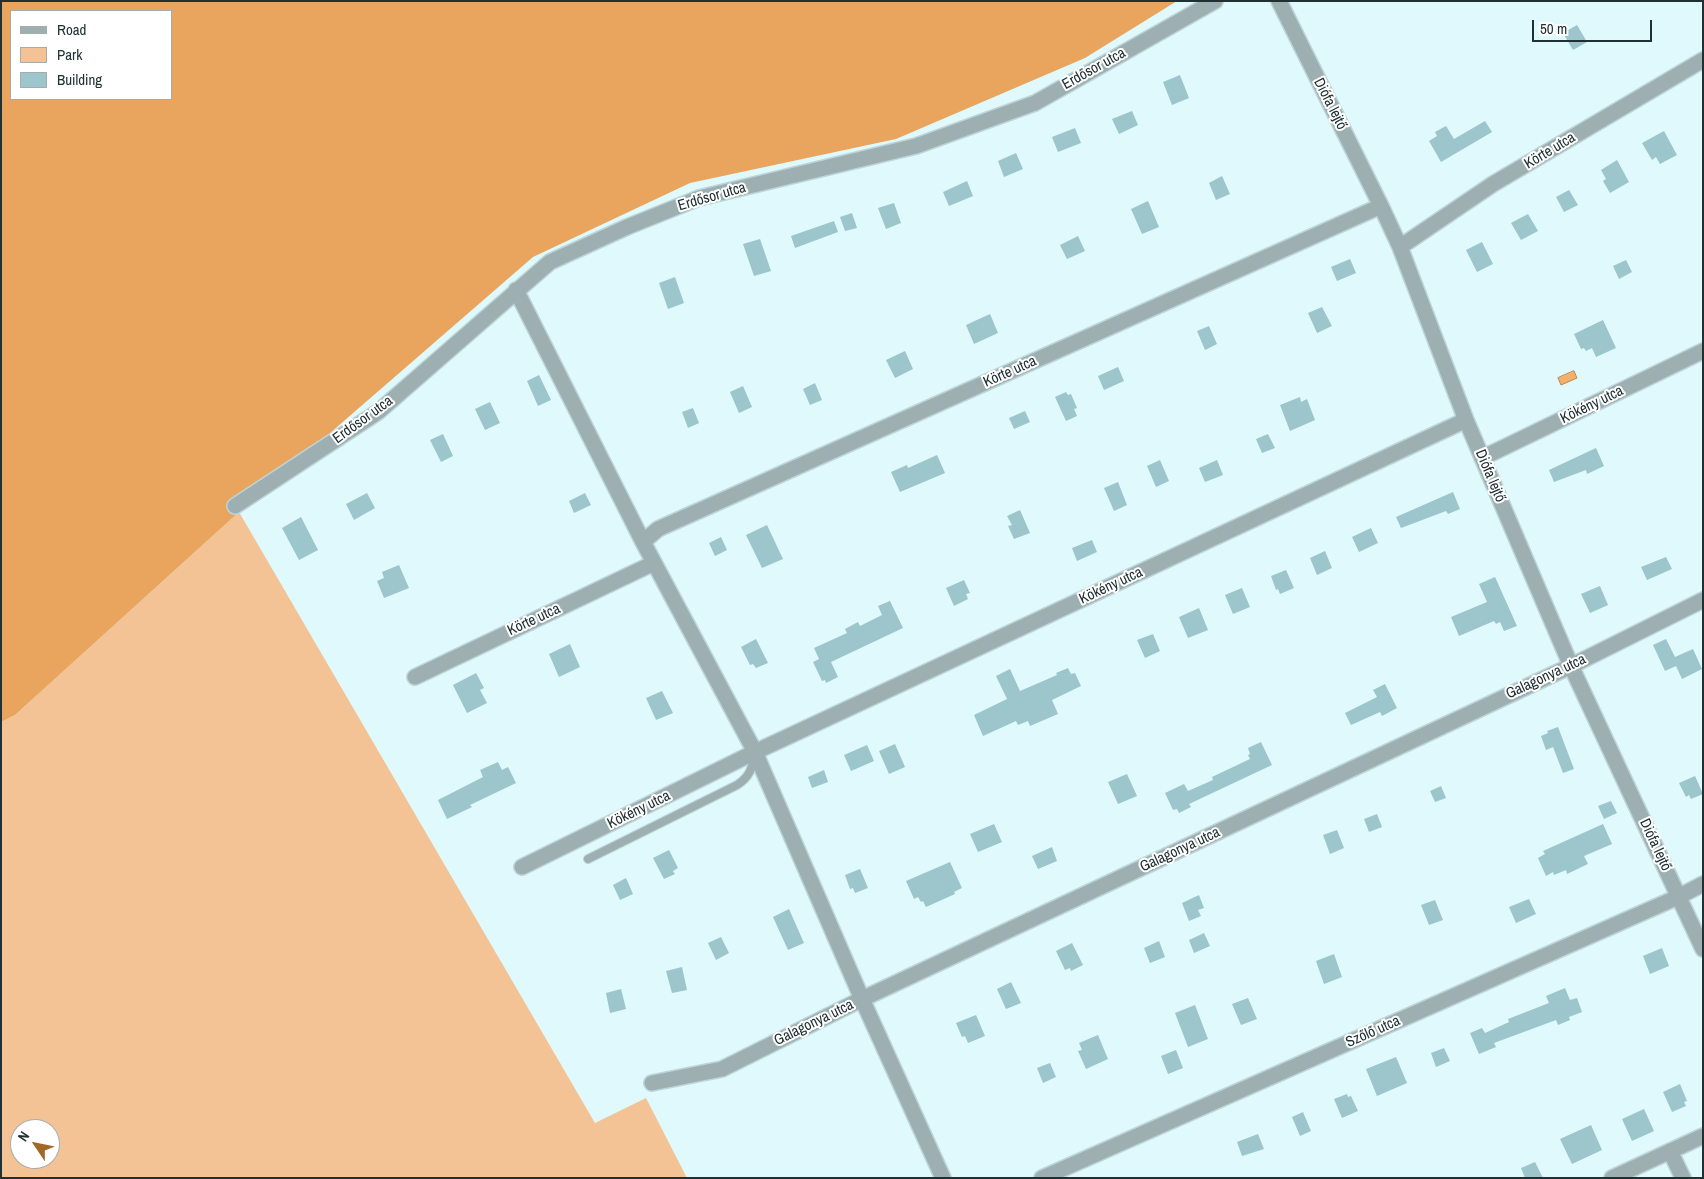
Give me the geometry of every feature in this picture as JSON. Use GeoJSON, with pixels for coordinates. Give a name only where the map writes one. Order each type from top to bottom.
{"type":"FeatureCollection","features":[{"type":"Feature","properties":{"kind":"street","name":"Erdősor utca"},"geometry":{"type":"LineString","coordinates":[[235,506],[378,412],[550,262],[627,227],[699,198],[916,146],[1035,103],[1215,1]]}},
{"type":"Feature","properties":{"kind":"street","name":"Diófa lejtő"},"geometry":{"type":"LineString","coordinates":[[1279,1],[1400,247],[1466,420],[1571,666],[1703,949]]}},
{"type":"Feature","properties":{"kind":"street","name":"Körte utca"},"geometry":{"type":"LineString","coordinates":[[1400,247],[1493,184],[1703,60]]}},
{"type":"Feature","properties":{"kind":"street","name":"Körte utca"},"geometry":{"type":"LineString","coordinates":[[643,542],[658,529],[1381,206]]}},
{"type":"Feature","properties":{"kind":"street"},"geometry":{"type":"LineString","coordinates":[[516,290],[643,542],[755,752],[862,1000],[943,1178]]}},
{"type":"Feature","properties":{"kind":"street","name":"Kökény utca"},"geometry":{"type":"LineString","coordinates":[[1482,458],[1703,351]]}},
{"type":"Feature","properties":{"kind":"street","name":"Kökény utca"},"geometry":{"type":"LineString","coordinates":[[522,867],[755,752],[1466,420]]}},
{"type":"Feature","properties":{"kind":"street","name":"Körte utca"},"geometry":{"type":"LineString","coordinates":[[415,677],[654,563]]}},
{"type":"Feature","properties":{"kind":"street","name":"Galagonya utca"},"geometry":{"type":"LineString","coordinates":[[652,1083],[722,1069],[862,1000],[1571,666],[1703,600]]}},
{"type":"Feature","properties":{"kind":"street","name":"Szőlő utca"},"geometry":{"type":"LineString","coordinates":[[1042,1178],[1703,884]]}},
{"type":"Feature","properties":{"kind":"street"},"geometry":{"type":"LineString","coordinates":[[1612,1178],[1703,1136]]}},
{"type":"Feature","properties":{"kind":"street"},"geometry":{"type":"LineString","coordinates":[[1670,1151],[1683,1178]]}},
{"type":"Feature","properties":{"kind":"lane","name":"Kökény utca"},"geometry":{"type":"LineString","coordinates":[[588,859],[737,785],[746,779],[752,767],[755,752]]}},
{"type":"Feature","properties":{"kind":"green space"},"geometry":{"type":"Polygon","coordinates":[[[239,512],[595,1123],[646,1098],[687,1178],[1,1178],[1,722],[15,715],[239,512]]]}},
{"type":"Feature","properties":{"kind":"shaded area"},"geometry":{"type":"Polygon","coordinates":[[[1,1],[1177,1],[1085,58],[896,139],[690,183],[533,257],[239,512],[15,715],[1,722],[1,1]]]}},
{"type":"Feature","properties":{"kind":"shaded area"},"geometry":{"type":"Polygon","coordinates":[[[1574,371],[1577,378],[1561,385],[1558,378],[1574,371]]]}},
{"type":"Feature","properties":{"kind":"building"},"geometry":{"type":"Polygon","coordinates":[[[1577,25],[1587,42],[1573,50],[1563,33],[1577,25]]]}},
{"type":"Feature","properties":{"kind":"building"},"geometry":{"type":"Polygon","coordinates":[[[1180,75],[1189,98],[1172,105],[1163,82],[1180,75]]]}},
{"type":"Feature","properties":{"kind":"building"},"geometry":{"type":"Polygon","coordinates":[[[1132,111],[1138,125],[1119,134],[1112,119],[1132,111]]]}},
{"type":"Feature","properties":{"kind":"building"},"geometry":{"type":"Polygon","coordinates":[[[1485,121],[1492,132],[1441,162],[1429,141],[1437,136],[1435,132],[1446,126],[1454,139],[1485,121]]]}},
{"type":"Feature","properties":{"kind":"building"},"geometry":{"type":"Polygon","coordinates":[[[1075,128],[1081,143],[1058,152],[1052,137],[1075,128]]]}},
{"type":"Feature","properties":{"kind":"building"},"geometry":{"type":"Polygon","coordinates":[[[1664,131],[1677,155],[1660,164],[1656,157],[1652,160],[1642,143],[1664,131]]]}},
{"type":"Feature","properties":{"kind":"building"},"geometry":{"type":"Polygon","coordinates":[[[1016,153],[1023,169],[1004,177],[998,161],[1016,153]]]}},
{"type":"Feature","properties":{"kind":"building"},"geometry":{"type":"Polygon","coordinates":[[[1617,160],[1629,182],[1610,193],[1603,181],[1606,179],[1601,170],[1617,160]]]}},
{"type":"Feature","properties":{"kind":"building"},"geometry":{"type":"Polygon","coordinates":[[[1222,176],[1230,194],[1216,200],[1209,183],[1222,176]]]}},
{"type":"Feature","properties":{"kind":"building"},"geometry":{"type":"Polygon","coordinates":[[[967,181],[973,196],[949,206],[943,192],[967,181]]]}},
{"type":"Feature","properties":{"kind":"building"},"geometry":{"type":"Polygon","coordinates":[[[1569,190],[1578,205],[1564,212],[1556,197],[1569,190]]]}},
{"type":"Feature","properties":{"kind":"building"},"geometry":{"type":"Polygon","coordinates":[[[1148,201],[1159,227],[1142,234],[1131,209],[1148,201]]]}},
{"type":"Feature","properties":{"kind":"building"},"geometry":{"type":"Polygon","coordinates":[[[894,203],[901,223],[886,229],[878,208],[894,203]]]}},
{"type":"Feature","properties":{"kind":"building"},"geometry":{"type":"Polygon","coordinates":[[[852,213],[857,228],[845,231],[840,217],[852,213]]]}},
{"type":"Feature","properties":{"kind":"building"},"geometry":{"type":"Polygon","coordinates":[[[1528,214],[1538,231],[1521,240],[1511,223],[1528,214]]]}},
{"type":"Feature","properties":{"kind":"building"},"geometry":{"type":"Polygon","coordinates":[[[834,221],[838,232],[795,248],[791,236],[834,221]]]}},
{"type":"Feature","properties":{"kind":"building"},"geometry":{"type":"Polygon","coordinates":[[[1078,236],[1085,251],[1067,259],[1060,245],[1078,236]]]}},
{"type":"Feature","properties":{"kind":"building"},"geometry":{"type":"Polygon","coordinates":[[[760,239],[771,271],[754,276],[743,244],[760,239]]]}},
{"type":"Feature","properties":{"kind":"building"},"geometry":{"type":"Polygon","coordinates":[[[1482,242],[1493,264],[1477,272],[1466,250],[1482,242]]]}},
{"type":"Feature","properties":{"kind":"building"},"geometry":{"type":"Polygon","coordinates":[[[1350,259],[1356,273],[1337,281],[1331,267],[1350,259]]]}},
{"type":"Feature","properties":{"kind":"building"},"geometry":{"type":"Polygon","coordinates":[[[1626,260],[1632,272],[1619,279],[1613,266],[1626,260]]]}},
{"type":"Feature","properties":{"kind":"building"},"geometry":{"type":"Polygon","coordinates":[[[675,277],[684,303],[668,309],[659,283],[675,277]]]}},
{"type":"Feature","properties":{"kind":"building"},"geometry":{"type":"Polygon","coordinates":[[[1322,307],[1332,326],[1317,333],[1308,313],[1322,307]]]}},
{"type":"Feature","properties":{"kind":"building"},"geometry":{"type":"Polygon","coordinates":[[[990,314],[998,333],[974,344],[966,325],[990,314]]]}},
{"type":"Feature","properties":{"kind":"building"},"geometry":{"type":"Polygon","coordinates":[[[1603,320],[1616,348],[1596,357],[1592,348],[1586,351],[1584,348],[1581,349],[1574,334],[1603,320]]]}},
{"type":"Feature","properties":{"kind":"building"},"geometry":{"type":"Polygon","coordinates":[[[1209,326],[1217,344],[1205,350],[1197,331],[1209,326]]]}},
{"type":"Feature","properties":{"kind":"building"},"geometry":{"type":"Polygon","coordinates":[[[905,351],[913,369],[895,378],[886,360],[905,351]]]}},
{"type":"Feature","properties":{"kind":"building"},"geometry":{"type":"Polygon","coordinates":[[[1118,367],[1124,381],[1104,390],[1098,376],[1118,367]]]}},
{"type":"Feature","properties":{"kind":"building"},"geometry":{"type":"Polygon","coordinates":[[[539,375],[551,400],[538,406],[527,381],[539,375]]]}},
{"type":"Feature","properties":{"kind":"building"},"geometry":{"type":"Polygon","coordinates":[[[815,383],[822,400],[810,405],[803,389],[815,383]]]}},
{"type":"Feature","properties":{"kind":"building"},"geometry":{"type":"Polygon","coordinates":[[[743,386],[752,407],[739,413],[730,392],[743,386]]]}},
{"type":"Feature","properties":{"kind":"building"},"geometry":{"type":"Polygon","coordinates":[[[1066,392],[1068,395],[1071,394],[1077,408],[1074,409],[1077,416],[1066,421],[1055,397],[1066,392]]]}},
{"type":"Feature","properties":{"kind":"building"},"geometry":{"type":"Polygon","coordinates":[[[1300,397],[1301,402],[1307,399],[1315,420],[1290,431],[1280,405],[1300,397]]]}},
{"type":"Feature","properties":{"kind":"building"},"geometry":{"type":"Polygon","coordinates":[[[490,402],[500,423],[485,430],[475,409],[490,402]]]}},
{"type":"Feature","properties":{"kind":"building"},"geometry":{"type":"Polygon","coordinates":[[[693,408],[699,423],[688,428],[682,412],[693,408]]]}},
{"type":"Feature","properties":{"kind":"building"},"geometry":{"type":"Polygon","coordinates":[[[1025,411],[1030,422],[1014,429],[1009,418],[1025,411]]]}},
{"type":"Feature","properties":{"kind":"building"},"geometry":{"type":"Polygon","coordinates":[[[443,434],[453,456],[441,462],[430,440],[443,434]]]}},
{"type":"Feature","properties":{"kind":"building"},"geometry":{"type":"Polygon","coordinates":[[[1268,434],[1275,448],[1262,453],[1256,439],[1268,434]]]}},
{"type":"Feature","properties":{"kind":"building"},"geometry":{"type":"Polygon","coordinates":[[[1596,448],[1604,466],[1587,474],[1586,470],[1554,482],[1549,470],[1596,448]]]}},
{"type":"Feature","properties":{"kind":"building"},"geometry":{"type":"Polygon","coordinates":[[[937,455],[945,473],[900,492],[891,472],[907,465],[908,468],[937,455]]]}},
{"type":"Feature","properties":{"kind":"building"},"geometry":{"type":"Polygon","coordinates":[[[1160,460],[1169,481],[1156,487],[1147,466],[1160,460]]]}},
{"type":"Feature","properties":{"kind":"building"},"geometry":{"type":"Polygon","coordinates":[[[1217,460],[1223,475],[1205,482],[1199,468],[1217,460]]]}},
{"type":"Feature","properties":{"kind":"building"},"geometry":{"type":"Polygon","coordinates":[[[1118,482],[1127,505],[1114,511],[1104,488],[1118,482]]]}},
{"type":"Feature","properties":{"kind":"building"},"geometry":{"type":"Polygon","coordinates":[[[1453,492],[1460,509],[1448,514],[1446,511],[1401,528],[1396,517],[1453,492]]]}},
{"type":"Feature","properties":{"kind":"building"},"geometry":{"type":"Polygon","coordinates":[[[367,493],[375,508],[354,520],[346,504],[367,493]]]}},
{"type":"Feature","properties":{"kind":"building"},"geometry":{"type":"Polygon","coordinates":[[[585,493],[591,505],[574,513],[569,501],[585,493]]]}},
{"type":"Feature","properties":{"kind":"building"},"geometry":{"type":"Polygon","coordinates":[[[1020,510],[1030,533],[1014,539],[1008,526],[1012,525],[1007,516],[1020,510]]]}},
{"type":"Feature","properties":{"kind":"building"},"geometry":{"type":"Polygon","coordinates":[[[301,517],[318,550],[299,560],[282,528],[301,517]]]}},
{"type":"Feature","properties":{"kind":"building"},"geometry":{"type":"Polygon","coordinates":[[[767,525],[783,559],[762,568],[746,535],[767,525]]]}},
{"type":"Feature","properties":{"kind":"building"},"geometry":{"type":"Polygon","coordinates":[[[1371,528],[1378,543],[1359,552],[1352,537],[1371,528]]]}},
{"type":"Feature","properties":{"kind":"building"},"geometry":{"type":"Polygon","coordinates":[[[721,537],[727,550],[715,556],[709,543],[721,537]]]}},
{"type":"Feature","properties":{"kind":"building"},"geometry":{"type":"Polygon","coordinates":[[[1092,540],[1097,552],[1077,561],[1072,548],[1092,540]]]}},
{"type":"Feature","properties":{"kind":"building"},"geometry":{"type":"Polygon","coordinates":[[[1325,551],[1332,568],[1317,575],[1310,558],[1325,551]]]}},
{"type":"Feature","properties":{"kind":"building"},"geometry":{"type":"Polygon","coordinates":[[[1666,557],[1672,569],[1647,580],[1641,567],[1666,557]]]}},
{"type":"Feature","properties":{"kind":"building"},"geometry":{"type":"Polygon","coordinates":[[[399,565],[409,588],[384,598],[377,581],[384,578],[382,572],[399,565]]]}},
{"type":"Feature","properties":{"kind":"building"},"geometry":{"type":"Polygon","coordinates":[[[1286,570],[1294,588],[1280,594],[1278,589],[1276,590],[1271,576],[1286,570]]]}},
{"type":"Feature","properties":{"kind":"building"},"geometry":{"type":"Polygon","coordinates":[[[1495,577],[1517,626],[1504,631],[1500,622],[1496,624],[1494,621],[1459,636],[1451,617],[1487,602],[1479,584],[1495,577]]]}},
{"type":"Feature","properties":{"kind":"building"},"geometry":{"type":"Polygon","coordinates":[[[964,580],[970,593],[966,594],[968,599],[954,606],[946,588],[964,580]]]}},
{"type":"Feature","properties":{"kind":"building"},"geometry":{"type":"Polygon","coordinates":[[[1600,586],[1608,605],[1590,613],[1581,594],[1600,586]]]}},
{"type":"Feature","properties":{"kind":"building"},"geometry":{"type":"Polygon","coordinates":[[[1242,588],[1250,607],[1233,614],[1225,595],[1242,588]]]}},
{"type":"Feature","properties":{"kind":"building"},"geometry":{"type":"Polygon","coordinates":[[[890,601],[903,628],[831,662],[838,677],[826,683],[825,680],[822,681],[813,662],[819,659],[814,648],[847,633],[845,629],[858,622],[860,626],[882,615],[878,606],[890,601]]]}},
{"type":"Feature","properties":{"kind":"building"},"geometry":{"type":"Polygon","coordinates":[[[1199,608],[1208,630],[1188,638],[1179,617],[1199,608]]]}},
{"type":"Feature","properties":{"kind":"building"},"geometry":{"type":"Polygon","coordinates":[[[1153,634],[1160,651],[1145,658],[1137,640],[1153,634]]]}},
{"type":"Feature","properties":{"kind":"building"},"geometry":{"type":"Polygon","coordinates":[[[756,639],[768,663],[756,668],[753,664],[750,665],[741,647],[756,639]]]}},
{"type":"Feature","properties":{"kind":"building"},"geometry":{"type":"Polygon","coordinates":[[[1666,639],[1675,657],[1693,649],[1702,669],[1682,679],[1676,666],[1665,671],[1653,645],[1666,639]]]}},
{"type":"Feature","properties":{"kind":"building"},"geometry":{"type":"Polygon","coordinates":[[[570,644],[580,667],[559,677],[549,654],[570,644]]]}},
{"type":"Feature","properties":{"kind":"building"},"geometry":{"type":"Polygon","coordinates":[[[1068,668],[1071,674],[1075,673],[1081,686],[1052,700],[1058,714],[1030,726],[1028,721],[1018,725],[1016,721],[983,736],[974,715],[1007,699],[996,676],[1010,669],[1020,691],[1057,675],[1056,673],[1068,668]]]}},
{"type":"Feature","properties":{"kind":"building"},"geometry":{"type":"Polygon","coordinates":[[[476,673],[484,688],[480,690],[487,703],[467,713],[453,685],[476,673]]]}},
{"type":"Feature","properties":{"kind":"building"},"geometry":{"type":"Polygon","coordinates":[[[1385,684],[1397,708],[1382,716],[1380,712],[1351,725],[1345,713],[1377,697],[1373,690],[1385,684]]]}},
{"type":"Feature","properties":{"kind":"building"},"geometry":{"type":"Polygon","coordinates":[[[662,691],[673,713],[656,720],[646,698],[662,691]]]}},
{"type":"Feature","properties":{"kind":"building"},"geometry":{"type":"Polygon","coordinates":[[[1558,727],[1574,769],[1563,773],[1553,747],[1546,750],[1541,736],[1548,733],[1547,731],[1558,727]]]}},
{"type":"Feature","properties":{"kind":"building"},"geometry":{"type":"Polygon","coordinates":[[[1261,742],[1272,765],[1189,804],[1191,807],[1179,813],[1177,809],[1173,810],[1165,793],[1184,784],[1188,791],[1213,780],[1212,777],[1250,759],[1248,748],[1261,742]]]}},
{"type":"Feature","properties":{"kind":"building"},"geometry":{"type":"Polygon","coordinates":[[[895,744],[905,767],[889,774],[879,751],[895,744]]]}},
{"type":"Feature","properties":{"kind":"building"},"geometry":{"type":"Polygon","coordinates":[[[867,745],[874,761],[851,771],[844,755],[867,745]]]}},
{"type":"Feature","properties":{"kind":"building"},"geometry":{"type":"Polygon","coordinates":[[[498,762],[502,770],[508,767],[516,783],[470,805],[472,807],[447,819],[438,800],[483,777],[480,770],[498,762]]]}},
{"type":"Feature","properties":{"kind":"building"},"geometry":{"type":"Polygon","coordinates":[[[824,770],[828,782],[812,788],[808,777],[824,770]]]}},
{"type":"Feature","properties":{"kind":"building"},"geometry":{"type":"Polygon","coordinates":[[[1127,774],[1137,796],[1118,804],[1108,782],[1127,774]]]}},
{"type":"Feature","properties":{"kind":"building"},"geometry":{"type":"Polygon","coordinates":[[[1695,776],[1703,794],[1691,799],[1689,795],[1686,797],[1679,783],[1695,776]]]}},
{"type":"Feature","properties":{"kind":"building"},"geometry":{"type":"Polygon","coordinates":[[[1441,786],[1446,798],[1435,802],[1430,791],[1441,786]]]}},
{"type":"Feature","properties":{"kind":"building"},"geometry":{"type":"Polygon","coordinates":[[[1611,801],[1617,813],[1604,819],[1598,806],[1611,801]]]}},
{"type":"Feature","properties":{"kind":"building"},"geometry":{"type":"Polygon","coordinates":[[[1377,814],[1382,827],[1369,832],[1364,819],[1377,814]]]}},
{"type":"Feature","properties":{"kind":"building"},"geometry":{"type":"Polygon","coordinates":[[[994,824],[1002,842],[978,852],[970,834],[994,824]]]}},
{"type":"Feature","properties":{"kind":"building"},"geometry":{"type":"Polygon","coordinates":[[[1603,824],[1612,844],[1584,856],[1588,864],[1567,874],[1566,870],[1554,875],[1553,872],[1546,876],[1538,858],[1545,854],[1543,851],[1603,824]]]}},
{"type":"Feature","properties":{"kind":"building"},"geometry":{"type":"Polygon","coordinates":[[[1337,830],[1344,848],[1330,854],[1323,835],[1337,830]]]}},
{"type":"Feature","properties":{"kind":"building"},"geometry":{"type":"Polygon","coordinates":[[[1052,847],[1057,861],[1038,869],[1032,856],[1052,847]]]}},
{"type":"Feature","properties":{"kind":"building"},"geometry":{"type":"Polygon","coordinates":[[[669,850],[678,868],[673,871],[675,874],[664,879],[653,858],[669,850]]]}},
{"type":"Feature","properties":{"kind":"building"},"geometry":{"type":"Polygon","coordinates":[[[950,862],[962,888],[954,892],[955,894],[926,907],[918,897],[914,899],[906,881],[950,862]]]}},
{"type":"Feature","properties":{"kind":"building"},"geometry":{"type":"Polygon","coordinates":[[[860,869],[868,888],[855,893],[853,888],[850,889],[845,875],[860,869]]]}},
{"type":"Feature","properties":{"kind":"building"},"geometry":{"type":"Polygon","coordinates":[[[626,878],[633,894],[620,900],[613,885],[626,878]]]}},
{"type":"Feature","properties":{"kind":"building"},"geometry":{"type":"Polygon","coordinates":[[[1199,895],[1204,908],[1198,910],[1201,916],[1189,921],[1182,903],[1199,895]]]}},
{"type":"Feature","properties":{"kind":"building"},"geometry":{"type":"Polygon","coordinates":[[[1529,899],[1536,914],[1516,923],[1509,907],[1529,899]]]}},
{"type":"Feature","properties":{"kind":"building"},"geometry":{"type":"Polygon","coordinates":[[[1435,900],[1443,920],[1429,925],[1421,905],[1435,900]]]}},
{"type":"Feature","properties":{"kind":"building"},"geometry":{"type":"Polygon","coordinates":[[[789,909],[804,943],[788,950],[773,917],[789,909]]]}},
{"type":"Feature","properties":{"kind":"building"},"geometry":{"type":"Polygon","coordinates":[[[1204,933],[1210,946],[1194,953],[1189,940],[1204,933]]]}},
{"type":"Feature","properties":{"kind":"building"},"geometry":{"type":"Polygon","coordinates":[[[721,937],[729,953],[716,960],[708,943],[721,937]]]}},
{"type":"Feature","properties":{"kind":"building"},"geometry":{"type":"Polygon","coordinates":[[[1159,941],[1165,957],[1150,963],[1144,948],[1159,941]]]}},
{"type":"Feature","properties":{"kind":"building"},"geometry":{"type":"Polygon","coordinates":[[[1072,943],[1083,965],[1071,971],[1070,968],[1065,970],[1056,951],[1072,943]]]}},
{"type":"Feature","properties":{"kind":"building"},"geometry":{"type":"Polygon","coordinates":[[[1662,948],[1669,966],[1650,974],[1643,956],[1662,948]]]}},
{"type":"Feature","properties":{"kind":"building"},"geometry":{"type":"Polygon","coordinates":[[[1334,954],[1342,977],[1324,984],[1316,961],[1334,954]]]}},
{"type":"Feature","properties":{"kind":"building"},"geometry":{"type":"Polygon","coordinates":[[[682,967],[687,990],[672,993],[666,971],[682,967]]]}},
{"type":"Feature","properties":{"kind":"building"},"geometry":{"type":"Polygon","coordinates":[[[1011,982],[1021,1003],[1006,1009],[997,989],[1011,982]]]}},
{"type":"Feature","properties":{"kind":"building"},"geometry":{"type":"Polygon","coordinates":[[[1565,988],[1570,1000],[1577,998],[1582,1012],[1569,1017],[1570,1020],[1558,1025],[1556,1020],[1494,1043],[1496,1047],[1479,1054],[1470,1033],[1482,1028],[1485,1033],[1509,1022],[1508,1019],[1549,1003],[1546,996],[1565,988]]]}},
{"type":"Feature","properties":{"kind":"building"},"geometry":{"type":"Polygon","coordinates":[[[621,989],[626,1009],[610,1013],[606,993],[621,989]]]}},
{"type":"Feature","properties":{"kind":"building"},"geometry":{"type":"Polygon","coordinates":[[[1248,998],[1257,1019],[1241,1025],[1232,1004],[1248,998]]]}},
{"type":"Feature","properties":{"kind":"building"},"geometry":{"type":"Polygon","coordinates":[[[1195,1005],[1208,1039],[1188,1047],[1175,1013],[1195,1005]]]}},
{"type":"Feature","properties":{"kind":"building"},"geometry":{"type":"Polygon","coordinates":[[[976,1015],[985,1036],[968,1043],[965,1036],[962,1037],[956,1023],[976,1015]]]}},
{"type":"Feature","properties":{"kind":"building"},"geometry":{"type":"Polygon","coordinates":[[[1098,1035],[1108,1059],[1086,1069],[1078,1051],[1082,1050],[1079,1043],[1098,1035]]]}},
{"type":"Feature","properties":{"kind":"building"},"geometry":{"type":"Polygon","coordinates":[[[1444,1048],[1450,1061],[1436,1067],[1431,1053],[1444,1048]]]}},
{"type":"Feature","properties":{"kind":"building"},"geometry":{"type":"Polygon","coordinates":[[[1176,1050],[1183,1068],[1168,1074],[1161,1056],[1176,1050]]]}},
{"type":"Feature","properties":{"kind":"building"},"geometry":{"type":"Polygon","coordinates":[[[1396,1057],[1407,1083],[1377,1096],[1366,1069],[1396,1057]]]}},
{"type":"Feature","properties":{"kind":"building"},"geometry":{"type":"Polygon","coordinates":[[[1050,1063],[1056,1077],[1043,1083],[1037,1068],[1050,1063]]]}},
{"type":"Feature","properties":{"kind":"building"},"geometry":{"type":"Polygon","coordinates":[[[1680,1084],[1687,1101],[1684,1102],[1686,1106],[1672,1112],[1663,1092],[1680,1084]]]}},
{"type":"Feature","properties":{"kind":"building"},"geometry":{"type":"Polygon","coordinates":[[[1347,1094],[1348,1097],[1351,1096],[1358,1111],[1342,1118],[1334,1099],[1347,1094]]]}},
{"type":"Feature","properties":{"kind":"building"},"geometry":{"type":"Polygon","coordinates":[[[1644,1109],[1654,1131],[1632,1141],[1622,1119],[1644,1109]]]}},
{"type":"Feature","properties":{"kind":"building"},"geometry":{"type":"Polygon","coordinates":[[[1303,1112],[1311,1131],[1300,1136],[1292,1117],[1303,1112]]]}},
{"type":"Feature","properties":{"kind":"building"},"geometry":{"type":"Polygon","coordinates":[[[1591,1125],[1602,1150],[1572,1164],[1560,1139],[1591,1125]]]}},
{"type":"Feature","properties":{"kind":"building"},"geometry":{"type":"Polygon","coordinates":[[[1258,1134],[1264,1149],[1242,1156],[1237,1142],[1258,1134]]]}},
{"type":"Feature","properties":{"kind":"building"},"geometry":{"type":"Polygon","coordinates":[[[1535,1162],[1543,1178],[1525,1178],[1521,1168],[1535,1162]]]}}]}
